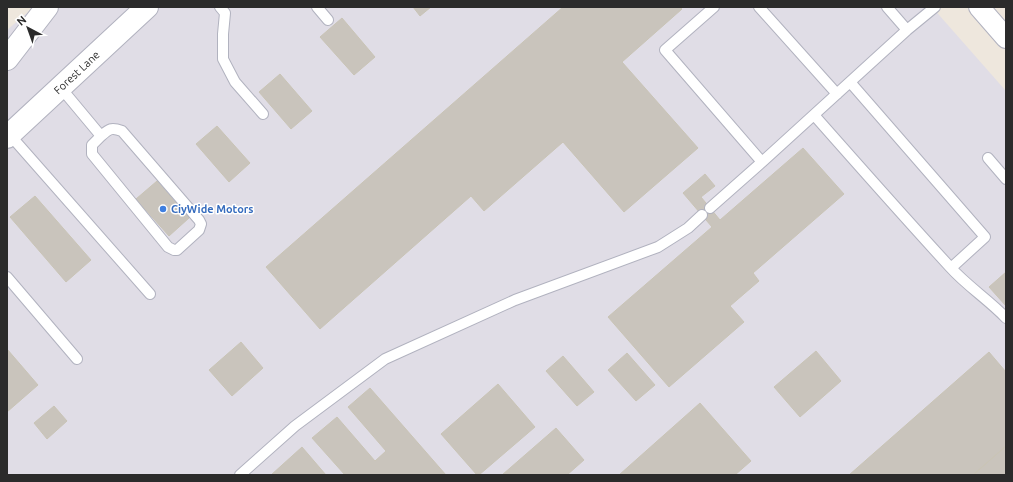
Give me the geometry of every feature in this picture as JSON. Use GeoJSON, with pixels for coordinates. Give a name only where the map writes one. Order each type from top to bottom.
{"type":"FeatureCollection","features":[{"type":"Feature","properties":{"kind":"main road"},"geometry":{"type":"LineString","coordinates":[[7,59],[47,7]]}},
{"type":"Feature","properties":{"kind":"main road","name":"Forest Lane"},"geometry":{"type":"LineString","coordinates":[[8,136],[147,7]]}},
{"type":"Feature","properties":{"kind":"street"},"geometry":{"type":"LineString","coordinates":[[979,7],[1006,38]]}},
{"type":"Feature","properties":{"kind":"lane"},"geometry":{"type":"LineString","coordinates":[[220,7],[225,13],[223,59],[235,82],[263,114]]}},
{"type":"Feature","properties":{"kind":"lane"},"geometry":{"type":"LineString","coordinates":[[317,7],[328,20]]}},
{"type":"Feature","properties":{"kind":"lane"},"geometry":{"type":"LineString","coordinates":[[714,7],[665,50],[762,162]]}},
{"type":"Feature","properties":{"kind":"lane"},"geometry":{"type":"LineString","coordinates":[[759,7],[837,94]]}},
{"type":"Feature","properties":{"kind":"lane"},"geometry":{"type":"LineString","coordinates":[[887,7],[907,30]]}},
{"type":"Feature","properties":{"kind":"lane"},"geometry":{"type":"LineString","coordinates":[[710,208],[934,7]]}},
{"type":"Feature","properties":{"kind":"lane"},"geometry":{"type":"LineString","coordinates":[[850,82],[985,237],[951,268]]}},
{"type":"Feature","properties":{"kind":"lane"},"geometry":{"type":"LineString","coordinates":[[60,88],[101,136]]}},
{"type":"Feature","properties":{"kind":"lane"},"geometry":{"type":"LineString","coordinates":[[814,115],[951,268],[1006,318]]}},
{"type":"Feature","properties":{"kind":"lane"},"geometry":{"type":"LineString","coordinates":[[115,128],[122,131],[199,220],[201,224],[199,230],[177,250],[168,247],[92,154],[92,145],[101,136],[109,130],[115,128]]}},
{"type":"Feature","properties":{"kind":"lane"},"geometry":{"type":"LineString","coordinates":[[8,136],[150,294]]}},
{"type":"Feature","properties":{"kind":"lane"},"geometry":{"type":"LineString","coordinates":[[988,158],[1006,179]]}},
{"type":"Feature","properties":{"kind":"lane"},"geometry":{"type":"LineString","coordinates":[[240,475],[295,426],[385,359],[516,300],[658,247],[688,228],[702,215]]}},
{"type":"Feature","properties":{"kind":"lane"},"geometry":{"type":"LineString","coordinates":[[7,277],[77,359]]}},
{"type":"Feature","properties":{"kind":"shaded area"},"geometry":{"type":"Polygon","coordinates":[[[34,7],[932,7],[1006,91],[1006,475],[7,475],[7,30],[34,7]]]}},
{"type":"Feature","properties":{"kind":"building"},"geometry":{"type":"Polygon","coordinates":[[[413,7],[431,7],[420,16],[413,7]]]}},
{"type":"Feature","properties":{"kind":"building"},"geometry":{"type":"Polygon","coordinates":[[[563,7],[680,7],[682,9],[622,62],[698,148],[624,212],[563,142],[484,211],[471,196],[320,329],[266,267],[563,7]]]}},
{"type":"Feature","properties":{"kind":"building"},"geometry":{"type":"Polygon","coordinates":[[[342,18],[375,57],[354,75],[320,37],[342,18]]]}},
{"type":"Feature","properties":{"kind":"building"},"geometry":{"type":"Polygon","coordinates":[[[280,74],[312,111],[291,129],[259,92],[280,74]]]}},
{"type":"Feature","properties":{"kind":"building"},"geometry":{"type":"Polygon","coordinates":[[[217,126],[250,163],[229,182],[196,144],[217,126]]]}},
{"type":"Feature","properties":{"kind":"building"},"geometry":{"type":"Polygon","coordinates":[[[803,148],[844,194],[753,273],[759,281],[730,306],[744,322],[669,387],[608,317],[712,227],[683,193],[705,174],[715,186],[701,197],[720,220],[803,148]]]}},
{"type":"Feature","properties":{"kind":"building","name":"CiyWide Motors"},"geometry":{"type":"Polygon","coordinates":[[[157,181],[189,218],[169,236],[136,199],[157,181]]]}},
{"type":"Feature","properties":{"kind":"building"},"geometry":{"type":"Polygon","coordinates":[[[35,196],[91,260],[66,282],[10,217],[35,196]]]}},
{"type":"Feature","properties":{"kind":"building"},"geometry":{"type":"Polygon","coordinates":[[[1006,272],[1006,306],[989,287],[1006,272]]]}},
{"type":"Feature","properties":{"kind":"building"},"geometry":{"type":"Polygon","coordinates":[[[241,342],[263,368],[232,396],[209,370],[241,342]]]}},
{"type":"Feature","properties":{"kind":"building"},"geometry":{"type":"Polygon","coordinates":[[[7,349],[38,385],[7,412],[7,349]]]}},
{"type":"Feature","properties":{"kind":"building"},"geometry":{"type":"Polygon","coordinates":[[[816,351],[841,381],[800,417],[774,387],[816,351]]]}},
{"type":"Feature","properties":{"kind":"building"},"geometry":{"type":"Polygon","coordinates":[[[989,352],[1006,372],[1006,446],[973,475],[849,475],[989,352]]]}},
{"type":"Feature","properties":{"kind":"building"},"geometry":{"type":"Polygon","coordinates":[[[627,353],[655,385],[636,401],[608,370],[627,353]]]}},
{"type":"Feature","properties":{"kind":"building"},"geometry":{"type":"Polygon","coordinates":[[[563,356],[594,392],[577,406],[546,371],[563,356]]]}},
{"type":"Feature","properties":{"kind":"building"},"geometry":{"type":"Polygon","coordinates":[[[498,384],[535,427],[479,475],[477,475],[441,434],[498,384]]]}},
{"type":"Feature","properties":{"kind":"building"},"geometry":{"type":"Polygon","coordinates":[[[370,388],[446,475],[345,475],[312,438],[337,417],[375,461],[386,451],[348,407],[370,388]]]}},
{"type":"Feature","properties":{"kind":"building"},"geometry":{"type":"Polygon","coordinates":[[[700,403],[751,461],[735,475],[619,475],[700,403]]]}},
{"type":"Feature","properties":{"kind":"building"},"geometry":{"type":"Polygon","coordinates":[[[54,406],[67,421],[47,439],[34,423],[54,406]]]}},
{"type":"Feature","properties":{"kind":"building"},"geometry":{"type":"Polygon","coordinates":[[[556,428],[584,460],[567,475],[502,475],[556,428]]]}},
{"type":"Feature","properties":{"kind":"building"},"geometry":{"type":"Polygon","coordinates":[[[1006,446],[1006,475],[973,475],[1006,446]]]}},
{"type":"Feature","properties":{"kind":"building"},"geometry":{"type":"Polygon","coordinates":[[[302,447],[326,475],[271,475],[302,447]]]}},
{"type":"Feature","properties":{"kind":"place","name":"CiyWide Motors"},"geometry":{"type":"Point","coordinates":[163,209]}}]}
